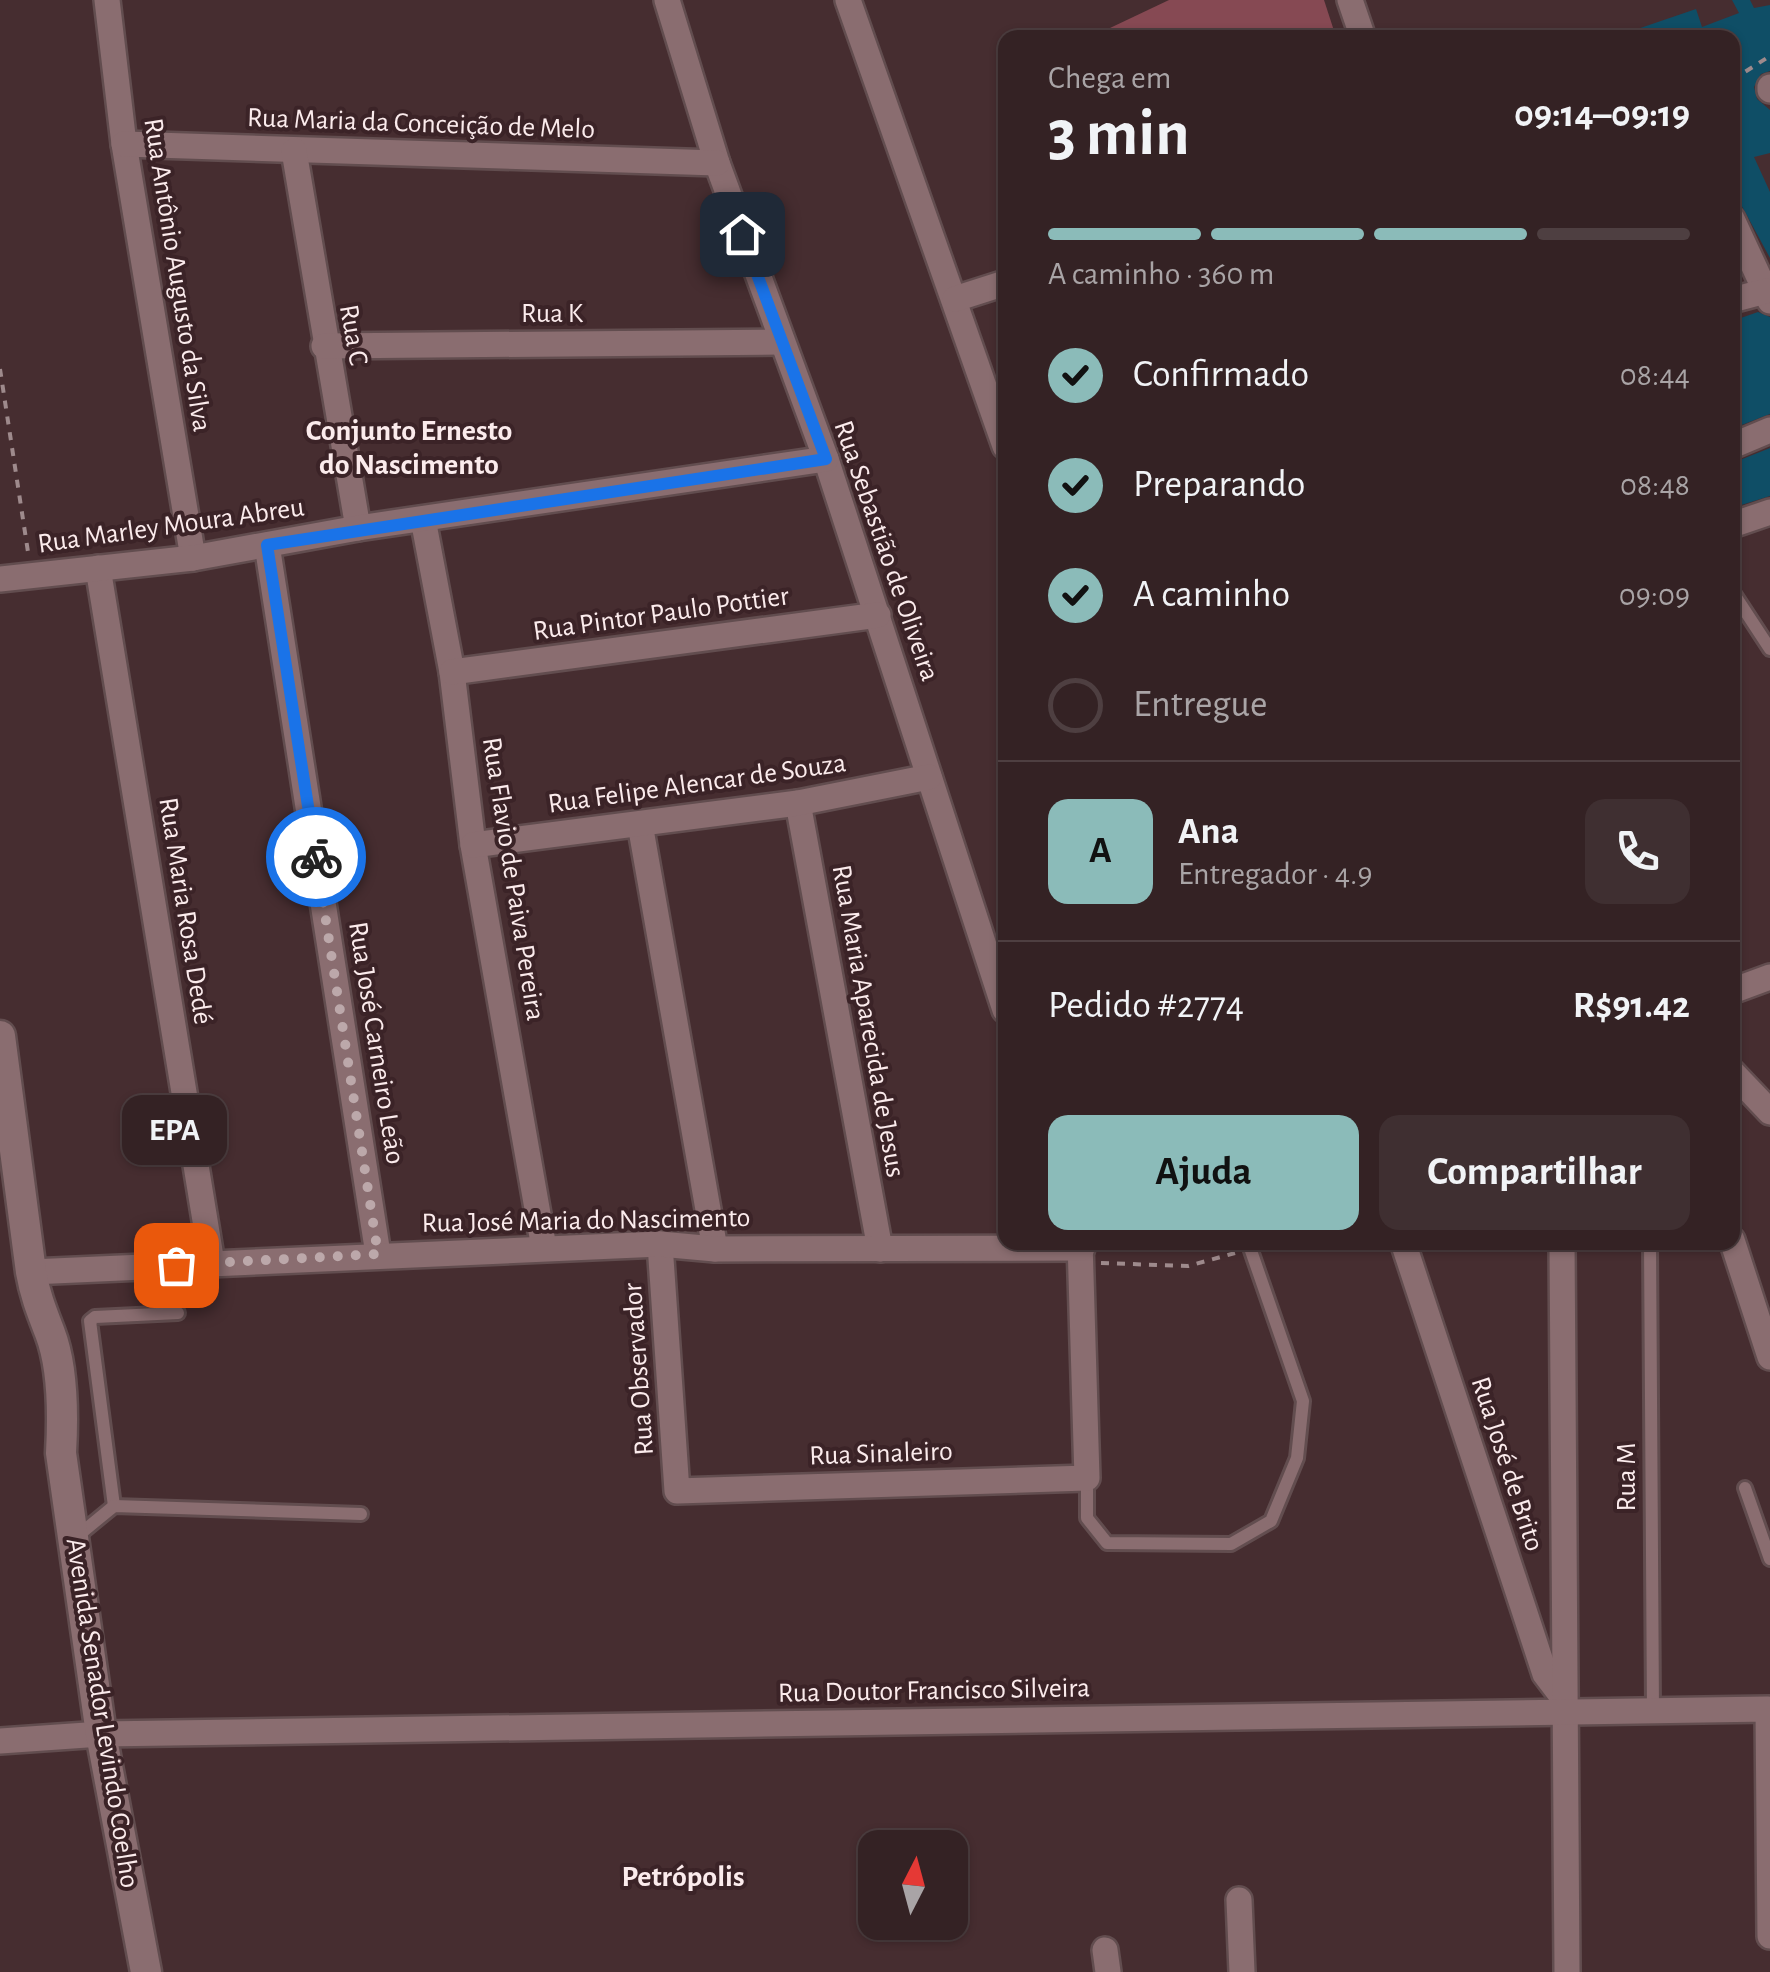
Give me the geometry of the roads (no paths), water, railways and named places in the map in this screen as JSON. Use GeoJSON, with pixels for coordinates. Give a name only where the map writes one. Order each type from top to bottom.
{"type":"FeatureCollection","features":[{"type":"Feature","properties":{"kind":"street","name":"Rua Antônio Augusto da Silva"},"geometry":{"type":"LineString","coordinates":[[107,0],[124,144],[193,558]]}},
{"type":"Feature","properties":{"kind":"street","name":"Rua Sebastião de Oliveira"},"geometry":{"type":"LineString","coordinates":[[667,0],[717,163],[826,459],[998,989]]}},
{"type":"Feature","properties":{"kind":"street"},"geometry":{"type":"LineString","coordinates":[[848,0],[998,425]]}},
{"type":"Feature","properties":{"kind":"street"},"geometry":{"type":"LineString","coordinates":[[1350,0],[1360,30]]}},
{"type":"Feature","properties":{"kind":"street","name":"Rua Maria da Conceição de Melo"},"geometry":{"type":"LineString","coordinates":[[124,144],[717,163]]}},
{"type":"Feature","properties":{"kind":"street","name":"Rua C"},"geometry":{"type":"LineString","coordinates":[[294,151],[324,346],[358,528]]}},
{"type":"Feature","properties":{"kind":"street"},"geometry":{"type":"LineString","coordinates":[[1740,237],[1768,296],[1740,299]]}},
{"type":"Feature","properties":{"kind":"street"},"geometry":{"type":"LineString","coordinates":[[955,299],[998,284]]}},
{"type":"Feature","properties":{"kind":"street","name":"Rua K"},"geometry":{"type":"LineString","coordinates":[[324,346],[781,342]]}},
{"type":"Feature","properties":{"kind":"street"},"geometry":{"type":"LineString","coordinates":[[1740,443],[1770,430]]}},
{"type":"Feature","properties":{"kind":"street","name":"Rua Marley Moura Abreu"},"geometry":{"type":"LineString","coordinates":[[0,579],[193,558],[358,528],[826,459]]}},
{"type":"Feature","properties":{"kind":"street"},"geometry":{"type":"LineString","coordinates":[[1740,522],[1770,512]]}},
{"type":"Feature","properties":{"kind":"street","name":"Rua Flavio de Paiva Pereira"},"geometry":{"type":"LineString","coordinates":[[422,519],[452,672],[474,844],[544,1248]]}},
{"type":"Feature","properties":{"kind":"street","name":"Rua José Carneiro Leão"},"geometry":{"type":"LineString","coordinates":[[267,545],[378,1254]]}},
{"type":"Feature","properties":{"kind":"street","name":"Rua Maria Rosa Dedé"},"geometry":{"type":"LineString","coordinates":[[98,568],[212,1263]]}},
{"type":"Feature","properties":{"kind":"street","name":"Rua Pintor Paulo Pottier"},"geometry":{"type":"LineString","coordinates":[[452,672],[878,615]]}},
{"type":"Feature","properties":{"kind":"street","name":"Rua Felipe Alencar de Souza"},"geometry":{"type":"LineString","coordinates":[[474,844],[798,804],[929,777]]}},
{"type":"Feature","properties":{"kind":"street","name":"Rua Maria Aparecida de Jesus"},"geometry":{"type":"LineString","coordinates":[[798,804],[880,1249]]}},
{"type":"Feature","properties":{"kind":"street"},"geometry":{"type":"LineString","coordinates":[[640,824],[716,1249]]}},
{"type":"Feature","properties":{"kind":"street"},"geometry":{"type":"LineString","coordinates":[[1740,988],[1770,977]]}},
{"type":"Feature","properties":{"kind":"street","name":"Avenida Senador Levindo Coelho"},"geometry":{"type":"LineString","coordinates":[[0,1036],[12,1210],[31,1272],[38,1312],[51,1336],[62,1427],[61,1453],[101,1734],[146,1972]]}},
{"type":"Feature","properties":{"kind":"street"},"geometry":{"type":"LineString","coordinates":[[1740,1080],[1770,1112]]}},
{"type":"Feature","properties":{"kind":"street","name":"Rua José Maria do Nascimento"},"geometry":{"type":"LineString","coordinates":[[31,1272],[660,1244],[716,1249],[998,1247]]}},
{"type":"Feature","properties":{"kind":"street","name":"Rua Observador"},"geometry":{"type":"LineString","coordinates":[[660,1244],[677,1490]]}},
{"type":"Feature","properties":{"kind":"street"},"geometry":{"type":"LineString","coordinates":[[1081,1250],[1087,1478]]}},
{"type":"Feature","properties":{"kind":"street","name":"Rua José de Brito"},"geometry":{"type":"LineString","coordinates":[[1406,1250],[1544,1674],[1564,1705]]}},
{"type":"Feature","properties":{"kind":"street"},"geometry":{"type":"LineString","coordinates":[[1562,1250],[1567,1972]]}},
{"type":"Feature","properties":{"kind":"street"},"geometry":{"type":"LineString","coordinates":[[1735,1250],[1770,1357]]}},
{"type":"Feature","properties":{"kind":"street","name":"Rua Sinaleiro"},"geometry":{"type":"LineString","coordinates":[[677,1490],[1087,1478]]}},
{"type":"Feature","properties":{"kind":"street","name":"Rua Doutor Francisco Silveira"},"geometry":{"type":"LineString","coordinates":[[0,1741],[101,1734],[1564,1705],[1653,1711],[1769,1706]]}},
{"type":"Feature","properties":{"kind":"street"},"geometry":{"type":"LineString","coordinates":[[1769,1706],[1770,1936]]}},
{"type":"Feature","properties":{"kind":"street"},"geometry":{"type":"LineString","coordinates":[[1239,1900],[1242,1972]]}},
{"type":"Feature","properties":{"kind":"lane"},"geometry":{"type":"LineString","coordinates":[[1740,603],[1770,648]]}},
{"type":"Feature","properties":{"kind":"lane"},"geometry":{"type":"LineString","coordinates":[[1087,1478],[1086,1518],[1107,1543],[1231,1544],[1271,1520],[1296,1458],[1302,1401],[1251,1250]]}},
{"type":"Feature","properties":{"kind":"lane","name":"Rua M"},"geometry":{"type":"LineString","coordinates":[[1650,1250],[1653,1711]]}},
{"type":"Feature","properties":{"kind":"lane"},"geometry":{"type":"LineString","coordinates":[[114,1506],[90,1322],[95,1317],[178,1313]]}},
{"type":"Feature","properties":{"kind":"lane"},"geometry":{"type":"LineString","coordinates":[[1745,1488],[1770,1559]]}},
{"type":"Feature","properties":{"kind":"lane"},"geometry":{"type":"LineString","coordinates":[[74,1540],[114,1506],[360,1514]]}},
{"type":"Feature","properties":{"kind":"place","name":"EPA"},"geometry":{"type":"Point","coordinates":[176,1265]}},
{"type":"Feature","properties":{"kind":"district","name":"Conjunto Ernesto do Nascimento"},"geometry":{"type":"Point","coordinates":[409,448]}},
{"type":"Feature","properties":{"kind":"district","name":"Petrópolis"},"geometry":{"type":"Point","coordinates":[683,1877]}}]}
